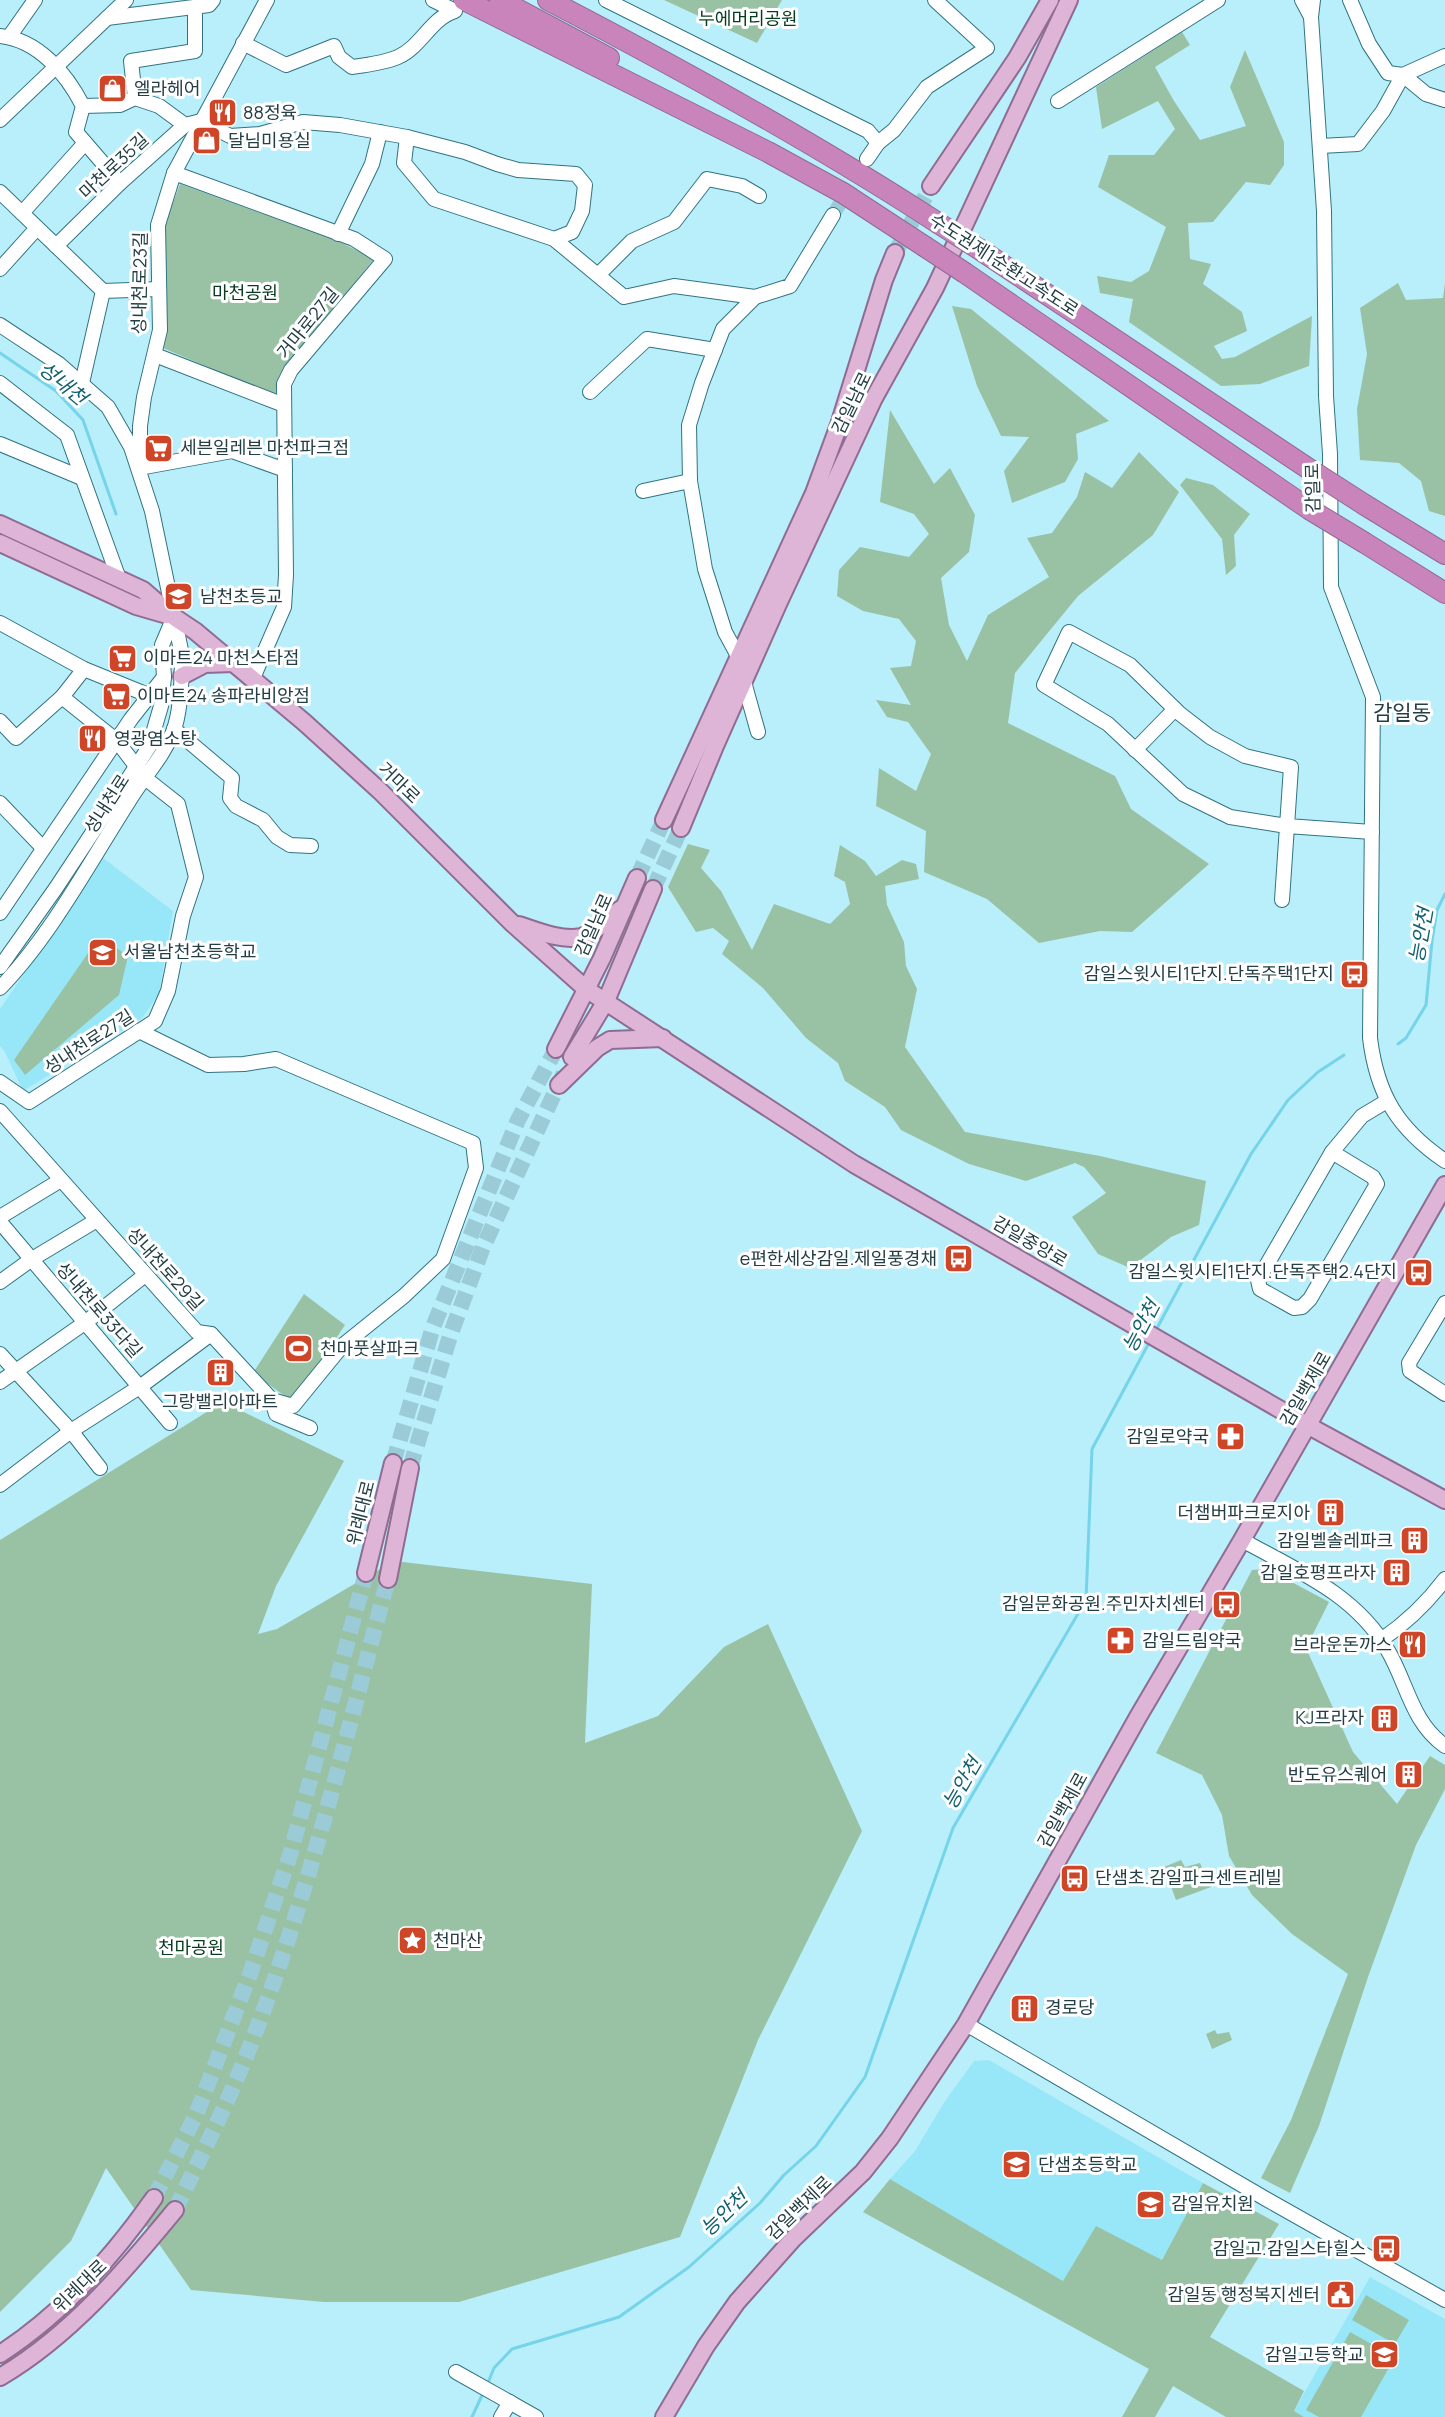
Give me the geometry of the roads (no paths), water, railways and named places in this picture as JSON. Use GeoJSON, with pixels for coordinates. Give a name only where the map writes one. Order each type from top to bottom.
{"type":"FeatureCollection","features":[{"type":"Feature","properties":{"kind":"highway","name":"수도권제1순환고속도로"},"geometry":{"type":"LineString","coordinates":[[464,0],[493,6],[631,70],[768,152],[843,193],[966,273],[1309,509],[1445,593]]}},
{"type":"Feature","properties":{"kind":"highway","name":"수도권제1순환고속도로"},"geometry":{"type":"LineString","coordinates":[[548,0],[750,108],[857,170],[980,249],[1309,469],[1445,554]]}},
{"type":"Feature","properties":{"kind":"main road"},"geometry":{"type":"LineString","coordinates":[[931,186],[1013,64],[1050,0]]}},
{"type":"Feature","properties":{"kind":"main road","name":"감일남로"},"geometry":{"type":"LineString","coordinates":[[681,828],[744,682],[873,400],[935,288],[1069,0]]}},
{"type":"Feature","properties":{"kind":"main road"},"geometry":{"type":"LineString","coordinates":[[1013,64],[1025,64],[1032,81]]}},
{"type":"Feature","properties":{"kind":"main road","name":"감일남로"},"geometry":{"type":"LineString","coordinates":[[664,820],[814,494],[839,425],[884,280],[895,253]]}},
{"type":"Feature","properties":{"kind":"main road","name":"거마로"},"geometry":{"type":"LineString","coordinates":[[0,524],[143,590],[253,678],[380,791],[512,923],[586,989],[606,1001]]}},
{"type":"Feature","properties":{"kind":"main road","name":"거마로"},"geometry":{"type":"LineString","coordinates":[[0,543],[136,606],[174,617]]}},
{"type":"Feature","properties":{"kind":"main road"},"geometry":{"type":"LineString","coordinates":[[182,676],[206,664],[234,663]]}},
{"type":"Feature","properties":{"kind":"main road","name":"감일남로"},"geometry":{"type":"LineString","coordinates":[[586,989],[637,878]]}},
{"type":"Feature","properties":{"kind":"main road"},"geometry":{"type":"LineString","coordinates":[[586,989],[564,1053],[606,1001],[653,889]]}},
{"type":"Feature","properties":{"kind":"main road"},"geometry":{"type":"LineString","coordinates":[[512,923],[559,936],[582,936],[596,929],[624,907]]}},
{"type":"Feature","properties":{"kind":"main road","name":"감일중앙로"},"geometry":{"type":"LineString","coordinates":[[606,1001],[854,1164],[1307,1425],[1445,1500]]}},
{"type":"Feature","properties":{"kind":"main road"},"geometry":{"type":"LineString","coordinates":[[559,1085],[597,1048],[610,1040],[663,1038]]}},
{"type":"Feature","properties":{"kind":"main road","name":"감일백제로"},"geometry":{"type":"LineString","coordinates":[[664,2417],[706,2346],[737,2302],[793,2239],[863,2172],[890,2138],[966,2024],[1138,1717],[1445,1185]]}},
{"type":"Feature","properties":{"kind":"main road","name":"위례대로"},"geometry":{"type":"LineString","coordinates":[[366,1573],[393,1462]]}},
{"type":"Feature","properties":{"kind":"main road","name":"위례대로"},"geometry":{"type":"LineString","coordinates":[[388,1579],[410,1468]]}},
{"type":"Feature","properties":{"kind":"main road","name":"위례대로"},"geometry":{"type":"LineString","coordinates":[[0,2354],[37,2327],[106,2262],[124,2242],[154,2198]]}},
{"type":"Feature","properties":{"kind":"main road","name":"위례대로"},"geometry":{"type":"LineString","coordinates":[[0,2377],[26,2362],[89,2308],[139,2255],[175,2210]]}},
{"type":"Feature","properties":{"kind":"street"},"geometry":{"type":"LineString","coordinates":[[35,0],[5,36],[39,50],[75,91],[83,106],[76,132],[120,183]]}},
{"type":"Feature","properties":{"kind":"street"},"geometry":{"type":"LineString","coordinates":[[0,120],[126,0]]}},
{"type":"Feature","properties":{"kind":"street"},"geometry":{"type":"LineString","coordinates":[[107,18],[209,5],[213,0]]}},
{"type":"Feature","properties":{"kind":"street","name":"성내천로23길"},"geometry":{"type":"LineString","coordinates":[[140,468],[140,426],[144,397],[160,330],[158,225],[174,173],[267,0]]}},
{"type":"Feature","properties":{"kind":"street"},"geometry":{"type":"LineString","coordinates":[[243,43],[286,65],[334,46],[339,57],[352,67],[369,65],[399,57],[422,39],[444,14],[455,11],[433,0]]}},
{"type":"Feature","properties":{"kind":"street"},"geometry":{"type":"LineString","coordinates":[[606,0],[868,131],[878,143]]}},
{"type":"Feature","properties":{"kind":"street"},"geometry":{"type":"LineString","coordinates":[[867,159],[878,143],[894,130],[927,87],[987,48],[935,0]]}},
{"type":"Feature","properties":{"kind":"street"},"geometry":{"type":"LineString","coordinates":[[1058,101],[1218,0]]}},
{"type":"Feature","properties":{"kind":"street","name":"감일로"},"geometry":{"type":"LineString","coordinates":[[1302,0],[1311,17]]}},
{"type":"Feature","properties":{"kind":"street","name":"감일로"},"geometry":{"type":"LineString","coordinates":[[1313,0],[1311,17],[1324,222],[1331,587],[1373,697],[1370,1038],[1376,1074],[1387,1101],[1424,1147],[1445,1161]]}},
{"type":"Feature","properties":{"kind":"street"},"geometry":{"type":"LineString","coordinates":[[1350,0],[1369,44],[1388,73],[1403,75],[1445,56]]}},
{"type":"Feature","properties":{"kind":"street"},"geometry":{"type":"LineString","coordinates":[[135,98],[131,61],[195,51],[195,7]]}},
{"type":"Feature","properties":{"kind":"street"},"geometry":{"type":"LineString","coordinates":[[1403,75],[1426,94],[1445,100]]}},
{"type":"Feature","properties":{"kind":"street"},"geometry":{"type":"LineString","coordinates":[[1320,146],[1358,144],[1383,111],[1403,75]]}},
{"type":"Feature","properties":{"kind":"street"},"geometry":{"type":"LineString","coordinates":[[83,106],[120,105],[135,98],[159,106],[185,124],[201,121],[230,136],[260,134],[303,122],[340,125],[407,137],[465,152],[518,170],[576,174],[585,185],[582,211],[572,232],[554,239]]}},
{"type":"Feature","properties":{"kind":"street","name":"마천로35길"},"geometry":{"type":"LineString","coordinates":[[56,246],[185,124]]}},
{"type":"Feature","properties":{"kind":"street"},"geometry":{"type":"LineString","coordinates":[[338,234],[372,164],[380,132]]}},
{"type":"Feature","properties":{"kind":"street"},"geometry":{"type":"LineString","coordinates":[[407,137],[404,163],[434,199],[554,239],[624,297],[674,286],[755,297],[790,286],[833,215]]}},
{"type":"Feature","properties":{"kind":"street","name":"마천로35길"},"geometry":{"type":"LineString","coordinates":[[22,213],[86,143]]}},
{"type":"Feature","properties":{"kind":"street","name":"거마로27길"},"geometry":{"type":"LineString","coordinates":[[174,173],[354,239],[385,259],[291,370],[284,384],[286,575],[284,607],[253,678]]}},
{"type":"Feature","properties":{"kind":"street"},"geometry":{"type":"LineString","coordinates":[[599,274],[632,241],[674,222],[707,179],[742,186],[759,196]]}},
{"type":"Feature","properties":{"kind":"street"},"geometry":{"type":"LineString","coordinates":[[0,192],[103,291],[159,289]]}},
{"type":"Feature","properties":{"kind":"street"},"geometry":{"type":"LineString","coordinates":[[0,269],[37,228]]}},
{"type":"Feature","properties":{"kind":"street"},"geometry":{"type":"LineString","coordinates":[[82,383],[103,291]]}},
{"type":"Feature","properties":{"kind":"street"},"geometry":{"type":"LineString","coordinates":[[738,656],[726,632],[705,569],[690,481],[689,425],[723,329],[755,297]]}},
{"type":"Feature","properties":{"kind":"street","name":"성내천로"},"geometry":{"type":"LineString","coordinates":[[0,325],[59,364],[108,407],[131,447],[140,468],[152,511],[182,655],[182,676],[174,729],[160,759],[141,772],[0,966]]}},
{"type":"Feature","properties":{"kind":"street"},"geometry":{"type":"LineString","coordinates":[[590,393],[647,339],[715,350]]}},
{"type":"Feature","properties":{"kind":"street"},"geometry":{"type":"LineString","coordinates":[[155,355],[284,405]]}},
{"type":"Feature","properties":{"kind":"street"},"geometry":{"type":"LineString","coordinates":[[1,386],[67,435],[119,579]]}},
{"type":"Feature","properties":{"kind":"street"},"geometry":{"type":"LineString","coordinates":[[0,444],[82,478]]}},
{"type":"Feature","properties":{"kind":"street"},"geometry":{"type":"LineString","coordinates":[[140,468],[232,451],[285,470]]}},
{"type":"Feature","properties":{"kind":"street"},"geometry":{"type":"LineString","coordinates":[[643,491],[690,481]]}},
{"type":"Feature","properties":{"kind":"street","name":"성내천로"},"geometry":{"type":"LineString","coordinates":[[0,988],[48,927],[141,772],[161,706],[164,677],[162,645],[174,617]]}},
{"type":"Feature","properties":{"kind":"street"},"geometry":{"type":"LineString","coordinates":[[0,623],[84,669],[148,695]]}},
{"type":"Feature","properties":{"kind":"street"},"geometry":{"type":"LineString","coordinates":[[1282,900],[1287,826],[1291,767],[1245,756],[1210,737],[1175,709],[1130,665],[1070,632],[1044,685],[1108,724],[1183,794],[1230,817],[1287,826],[1372,832]]}},
{"type":"Feature","properties":{"kind":"street"},"geometry":{"type":"LineString","coordinates":[[0,721],[16,738],[62,697],[84,669]]}},
{"type":"Feature","properties":{"kind":"street"},"geometry":{"type":"LineString","coordinates":[[0,913],[4,900],[44,848],[148,695],[164,677]]}},
{"type":"Feature","properties":{"kind":"street"},"geometry":{"type":"LineString","coordinates":[[744,682],[758,732]]}},
{"type":"Feature","properties":{"kind":"street"},"geometry":{"type":"LineString","coordinates":[[62,697],[117,741]]}},
{"type":"Feature","properties":{"kind":"street"},"geometry":{"type":"LineString","coordinates":[[1135,750],[1175,709]]}},
{"type":"Feature","properties":{"kind":"street"},"geometry":{"type":"LineString","coordinates":[[174,729],[232,778],[230,798],[236,806],[263,820],[277,837],[290,845],[311,846]]}},
{"type":"Feature","properties":{"kind":"street","name":"성내천로27길"},"geometry":{"type":"LineString","coordinates":[[0,1082],[28,1102],[155,1021],[168,991],[183,916],[196,877],[178,804],[141,772],[117,741]]}},
{"type":"Feature","properties":{"kind":"street"},"geometry":{"type":"LineString","coordinates":[[0,803],[44,848]]}},
{"type":"Feature","properties":{"kind":"street"},"geometry":{"type":"LineString","coordinates":[[139,1031],[208,1065],[244,1064],[276,1059],[473,1143],[476,1168],[443,1259],[404,1296],[342,1346],[293,1406],[272,1400]]}},
{"type":"Feature","properties":{"kind":"street"},"geometry":{"type":"LineString","coordinates":[[1332,1152],[1373,1177],[1377,1184],[1310,1299],[1302,1307],[1294,1308],[1260,1289],[1258,1280],[1332,1152],[1362,1116],[1387,1101]]}},
{"type":"Feature","properties":{"kind":"street","name":"성내천로29길"},"geometry":{"type":"LineString","coordinates":[[0,1111],[197,1332],[211,1334],[272,1400],[276,1414],[310,1428]]}},
{"type":"Feature","properties":{"kind":"street"},"geometry":{"type":"LineString","coordinates":[[0,1216],[61,1180]]}},
{"type":"Feature","properties":{"kind":"street"},"geometry":{"type":"LineString","coordinates":[[0,1282],[32,1259],[97,1220]]}},
{"type":"Feature","properties":{"kind":"street","name":"성내천로33다길"},"geometry":{"type":"LineString","coordinates":[[0,1222],[170,1423]]}},
{"type":"Feature","properties":{"kind":"street"},"geometry":{"type":"LineString","coordinates":[[0,1382],[86,1322],[145,1275]]}},
{"type":"Feature","properties":{"kind":"street"},"geometry":{"type":"LineString","coordinates":[[1445,1303],[1409,1363],[1410,1371],[1445,1394]]}},
{"type":"Feature","properties":{"kind":"street"},"geometry":{"type":"LineString","coordinates":[[0,1485],[71,1431],[141,1386],[211,1334]]}},
{"type":"Feature","properties":{"kind":"street"},"geometry":{"type":"LineString","coordinates":[[0,1354],[71,1431],[100,1468]]}},
{"type":"Feature","properties":{"kind":"street"},"geometry":{"type":"LineString","coordinates":[[1242,1540],[1341,1596],[1367,1621],[1388,1649],[1414,1710],[1434,1738],[1445,1746]]}},
{"type":"Feature","properties":{"kind":"street"},"geometry":{"type":"LineString","coordinates":[[1381,1640],[1402,1626],[1424,1605],[1445,1579]]}},
{"type":"Feature","properties":{"kind":"street"},"geometry":{"type":"LineString","coordinates":[[966,2024],[1445,2300]]}},
{"type":"Feature","properties":{"kind":"street"},"geometry":{"type":"LineString","coordinates":[[456,2372],[536,2417]]}},
{"type":"Feature","properties":{"kind":"street"},"geometry":{"type":"LineString","coordinates":[[501,2417],[505,2398]]}},
{"type":"Feature","properties":{"kind":"waterway","name":"성내천"},"geometry":{"type":"LineString","coordinates":[[0,353],[56,391],[83,420],[116,514]]}},
{"type":"Feature","properties":{"kind":"waterway","name":"능안천"},"geometry":{"type":"LineString","coordinates":[[1398,1044],[1406,1038],[1426,1005],[1437,910],[1445,894]]}},
{"type":"Feature","properties":{"kind":"waterway","name":"능안천"},"geometry":{"type":"LineString","coordinates":[[1156,1330],[1251,1154],[1288,1100],[1318,1072],[1344,1055]]}},
{"type":"Feature","properties":{"kind":"waterway","name":"능안천"},"geometry":{"type":"LineString","coordinates":[[487,2385],[494,2368],[512,2349],[619,2317],[689,2267],[760,2203],[784,2175],[816,2146],[865,2077],[953,1828],[1086,1600],[1092,1449],[1150,1341]]}},
{"type":"Feature","properties":{"kind":"waterway","name":"능안천"},"geometry":{"type":"LineString","coordinates":[[472,2417],[484,2391]]}},
{"type":"Feature","properties":{"kind":"tunnel"},"geometry":{"type":"LineString","coordinates":[[833,215],[863,166]]}},
{"type":"Feature","properties":{"kind":"tunnel"},"geometry":{"type":"LineString","coordinates":[[895,253],[931,186]]}},
{"type":"Feature","properties":{"kind":"tunnel"},"geometry":{"type":"LineString","coordinates":[[637,878],[664,820]]}},
{"type":"Feature","properties":{"kind":"tunnel"},"geometry":{"type":"LineString","coordinates":[[653,889],[681,828]]}},
{"type":"Feature","properties":{"kind":"tunnel"},"geometry":{"type":"LineString","coordinates":[[393,1463],[433,1327],[518,1120],[556,1049]]}},
{"type":"Feature","properties":{"kind":"tunnel"},"geometry":{"type":"LineString","coordinates":[[410,1468],[450,1336],[483,1247],[564,1073]]}},
{"type":"Feature","properties":{"kind":"tunnel"},"geometry":{"type":"LineString","coordinates":[[154,2198],[196,2115],[250,1974],[290,1855],[366,1573]]}},
{"type":"Feature","properties":{"kind":"tunnel"},"geometry":{"type":"LineString","coordinates":[[175,2210],[234,2084],[273,1984],[310,1870],[388,1579]]}},
{"type":"Feature","properties":{"kind":"place","name":"엘라헤어"},"geometry":{"type":"Point","coordinates":[113,89]}},
{"type":"Feature","properties":{"kind":"place","name":"88정육"},"geometry":{"type":"Point","coordinates":[222,113]}},
{"type":"Feature","properties":{"kind":"place","name":"달님미용실"},"geometry":{"type":"Point","coordinates":[207,141]}},
{"type":"Feature","properties":{"kind":"place","name":"세븐일레븐 마천파크점"},"geometry":{"type":"Point","coordinates":[159,448]}},
{"type":"Feature","properties":{"kind":"place","name":"남천초등교"},"geometry":{"type":"Point","coordinates":[179,597]}},
{"type":"Feature","properties":{"kind":"place","name":"이마트24 마천스타점"},"geometry":{"type":"Point","coordinates":[122,658]}},
{"type":"Feature","properties":{"kind":"place","name":"이마트24 송파라비앙점"},"geometry":{"type":"Point","coordinates":[116,696]}},
{"type":"Feature","properties":{"kind":"place","name":"영광염소탕"},"geometry":{"type":"Point","coordinates":[93,739]}},
{"type":"Feature","properties":{"kind":"place","name":"서울남천초등학교"},"geometry":{"type":"Point","coordinates":[103,952]}},
{"type":"Feature","properties":{"kind":"place","name":"감일스윗시티1단지.단독주택1단지"},"geometry":{"type":"Point","coordinates":[1355,974]}},
{"type":"Feature","properties":{"kind":"place","name":"e편한세상감일.제일풍경채"},"geometry":{"type":"Point","coordinates":[958,1259]}},
{"type":"Feature","properties":{"kind":"place","name":"감일스윗시티1단지.단독주택2.4단지"},"geometry":{"type":"Point","coordinates":[1418,1272]}},
{"type":"Feature","properties":{"kind":"place","name":"천마풋살파크"},"geometry":{"type":"Point","coordinates":[299,1349]}},
{"type":"Feature","properties":{"kind":"place","name":"그랑밸리아파트"},"geometry":{"type":"Point","coordinates":[220,1373]}},
{"type":"Feature","properties":{"kind":"place","name":"감일로약국"},"geometry":{"type":"Point","coordinates":[1230,1437]}},
{"type":"Feature","properties":{"kind":"place","name":"더챔버파크로지아"},"geometry":{"type":"Point","coordinates":[1331,1513]}},
{"type":"Feature","properties":{"kind":"place","name":"감일벨솔레파크"},"geometry":{"type":"Point","coordinates":[1414,1541]}},
{"type":"Feature","properties":{"kind":"place","name":"감일호평프라자"},"geometry":{"type":"Point","coordinates":[1397,1573]}},
{"type":"Feature","properties":{"kind":"place","name":"감일문화공원.주민자치센터"},"geometry":{"type":"Point","coordinates":[1226,1604]}},
{"type":"Feature","properties":{"kind":"place","name":"감일드림약국"},"geometry":{"type":"Point","coordinates":[1121,1641]}},
{"type":"Feature","properties":{"kind":"place","name":"브라운돈까스"},"geometry":{"type":"Point","coordinates":[1413,1645]}},
{"type":"Feature","properties":{"kind":"place","name":"KJ프라자"},"geometry":{"type":"Point","coordinates":[1385,1718]}},
{"type":"Feature","properties":{"kind":"place","name":"반도유스퀘어"},"geometry":{"type":"Point","coordinates":[1408,1775]}},
{"type":"Feature","properties":{"kind":"place","name":"단샘초.감일파크센트레빌"},"geometry":{"type":"Point","coordinates":[1074,1878]}},
{"type":"Feature","properties":{"kind":"place","name":"천마산"},"geometry":{"type":"Point","coordinates":[412,1941]}},
{"type":"Feature","properties":{"kind":"place","name":"경로당"},"geometry":{"type":"Point","coordinates":[1024,2008]}},
{"type":"Feature","properties":{"kind":"place","name":"단샘초등학교"},"geometry":{"type":"Point","coordinates":[1017,2165]}},
{"type":"Feature","properties":{"kind":"place","name":"감일유치원"},"geometry":{"type":"Point","coordinates":[1150,2204]}},
{"type":"Feature","properties":{"kind":"place","name":"감일고.감일스타힐스"},"geometry":{"type":"Point","coordinates":[1387,2249]}},
{"type":"Feature","properties":{"kind":"place","name":"감일동 행정복지센터"},"geometry":{"type":"Point","coordinates":[1341,2295]}},
{"type":"Feature","properties":{"kind":"place","name":"감일고등학교"},"geometry":{"type":"Point","coordinates":[1385,2355]}},
{"type":"Feature","properties":{"kind":"district","name":"감일동"},"geometry":{"type":"Point","coordinates":[1402,713]}},
{"type":"Feature","properties":{"kind":"park label","name":"누에머리공원"},"geometry":{"type":"Point","coordinates":[748,19]}},
{"type":"Feature","properties":{"kind":"park label","name":"마천공원"},"geometry":{"type":"Point","coordinates":[245,293]}},
{"type":"Feature","properties":{"kind":"park label","name":"천마공원"},"geometry":{"type":"Point","coordinates":[191,1948]}}]}
